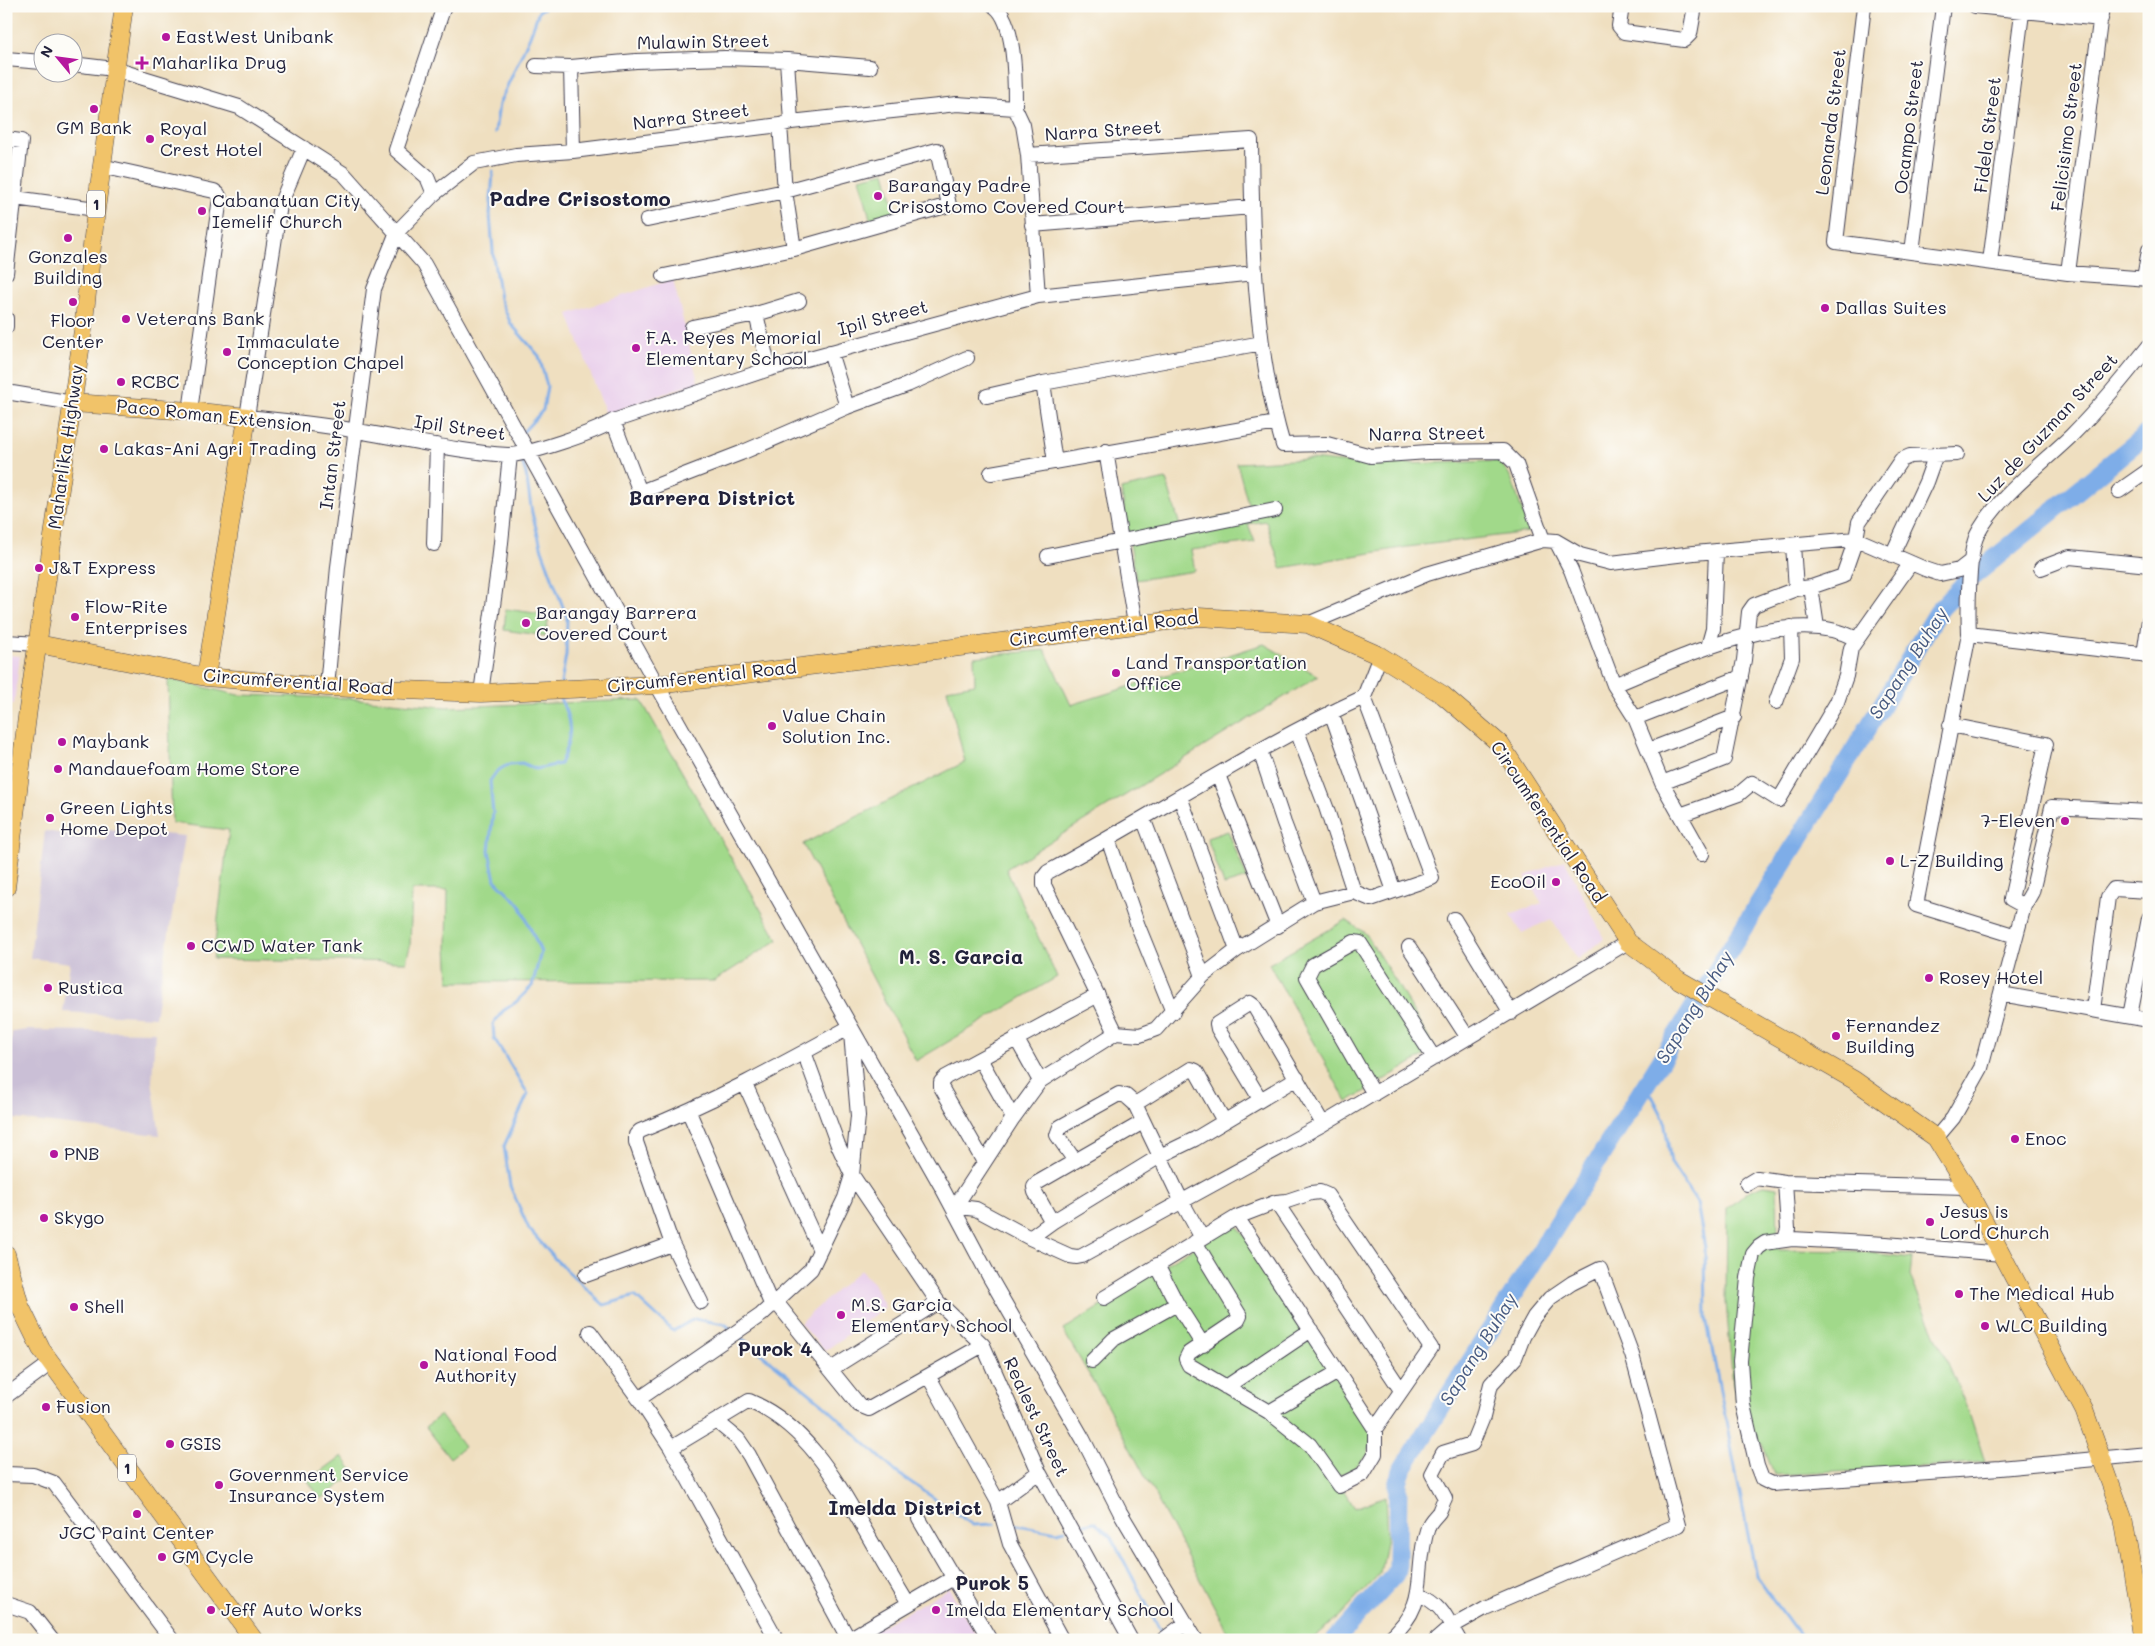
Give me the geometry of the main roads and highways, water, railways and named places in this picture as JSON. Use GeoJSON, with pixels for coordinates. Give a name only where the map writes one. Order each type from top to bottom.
{"type":"FeatureCollection","features":[{"type":"Feature","properties":{"kind":"main road","name":"Maharlika Highway"},"geometry":{"type":"LineString","coordinates":[[6,888],[12,799],[38,644],[73,403],[101,166],[124,6]]}},
{"type":"Feature","properties":{"kind":"main road","name":"Paco Roman Extension"},"geometry":{"type":"LineString","coordinates":[[73,403],[247,417],[206,677]]}},
{"type":"Feature","properties":{"kind":"main road","name":"Circumferential Road"},"geometry":{"type":"LineString","coordinates":[[38,644],[206,677],[327,687],[481,693],[658,685],[1199,616],[1308,624],[1380,656],[1443,695],[1500,744],[1628,942],[1679,980],[1854,1080],[1936,1138],[1966,1187],[2084,1410],[2123,1518],[2144,1640]]}},
{"type":"Feature","properties":{"kind":"main road","name":"1"},"geometry":{"type":"LineString","coordinates":[[6,1254],[11,1284],[28,1326],[51,1363],[254,1640]]}},
{"type":"Feature","properties":{"kind":"waterway"},"geometry":{"type":"LineString","coordinates":[[495,132],[499,104],[530,36],[539,11],[548,6]]}},
{"type":"Feature","properties":{"kind":"waterway"},"geometry":{"type":"LineString","coordinates":[[493,171],[490,215],[494,262],[500,299],[511,324],[539,356],[547,386],[543,410],[523,432]]}},
{"type":"Feature","properties":{"kind":"waterway","name":"Sapang Buhay"},"geometry":{"type":"LineString","coordinates":[[1335,1640],[1395,1574],[1397,1565],[1398,1482],[1403,1468],[1646,1084],[1940,609],[1966,582],[2149,432]]}},
{"type":"Feature","properties":{"kind":"waterway"},"geometry":{"type":"LineString","coordinates":[[522,461],[532,513],[542,550],[567,618],[566,655],[561,683]]}},
{"type":"Feature","properties":{"kind":"waterway"},"geometry":{"type":"LineString","coordinates":[[559,696],[567,714],[570,730],[560,764],[536,769],[522,763],[509,764],[497,771],[490,781],[493,813],[489,851],[495,880],[520,905],[541,952],[532,986],[516,1002],[503,1011],[493,1024],[494,1038],[528,1094],[504,1146],[510,1186],[529,1229],[556,1260],[604,1305],[635,1296],[673,1331],[694,1319],[725,1324],[733,1331]]}},
{"type":"Feature","properties":{"kind":"waterway"},"geometry":{"type":"LineString","coordinates":[[1646,1084],[1664,1119],[1671,1163],[1697,1203],[1705,1248],[1706,1318],[1756,1576],[1803,1640]]}},
{"type":"Feature","properties":{"kind":"waterway"},"geometry":{"type":"LineString","coordinates":[[738,1335],[824,1405],[896,1472],[973,1525],[994,1524]]}},
{"type":"Feature","properties":{"kind":"waterway"},"geometry":{"type":"LineString","coordinates":[[1073,1527],[1094,1522],[1111,1536],[1163,1636]]}},
{"type":"Feature","properties":{"kind":"waterway"},"geometry":{"type":"LineString","coordinates":[[1007,1523],[1057,1532],[1065,1530]]}},
{"type":"Feature","properties":{"kind":"place","name":"EastWest Unibank"},"geometry":{"type":"Point","coordinates":[166,37]}},
{"type":"Feature","properties":{"kind":"place","name":"Maharlika Drug"},"geometry":{"type":"Point","coordinates":[142,63]}},
{"type":"Feature","properties":{"kind":"place","name":"GM Bank"},"geometry":{"type":"Point","coordinates":[94,109]}},
{"type":"Feature","properties":{"kind":"place","name":"Royal Crest Hotel"},"geometry":{"type":"Point","coordinates":[150,139]}},
{"type":"Feature","properties":{"kind":"place","name":"Barangay Padre Crisostomo Covered Court"},"geometry":{"type":"Point","coordinates":[878,196]}},
{"type":"Feature","properties":{"kind":"place","name":"Cabanatuan City Iemelif Church"},"geometry":{"type":"Point","coordinates":[202,211]}},
{"type":"Feature","properties":{"kind":"place","name":"Gonzales Building"},"geometry":{"type":"Point","coordinates":[68,238]}},
{"type":"Feature","properties":{"kind":"place","name":"Floor Center"},"geometry":{"type":"Point","coordinates":[73,302]}},
{"type":"Feature","properties":{"kind":"place","name":"Dallas Suites"},"geometry":{"type":"Point","coordinates":[1825,308]}},
{"type":"Feature","properties":{"kind":"place","name":"Veterans Bank"},"geometry":{"type":"Point","coordinates":[126,319]}},
{"type":"Feature","properties":{"kind":"place","name":"F.A. Reyes Memorial Elementary School"},"geometry":{"type":"Point","coordinates":[636,348]}},
{"type":"Feature","properties":{"kind":"place","name":"Immaculate Conception Chapel"},"geometry":{"type":"Point","coordinates":[227,352]}},
{"type":"Feature","properties":{"kind":"place","name":"RCBC"},"geometry":{"type":"Point","coordinates":[121,382]}},
{"type":"Feature","properties":{"kind":"place","name":"Lakas-Ani Agri Trading"},"geometry":{"type":"Point","coordinates":[104,449]}},
{"type":"Feature","properties":{"kind":"place","name":"J&T Express"},"geometry":{"type":"Point","coordinates":[39,568]}},
{"type":"Feature","properties":{"kind":"place","name":"Flow-Rite Enterprises"},"geometry":{"type":"Point","coordinates":[75,617]}},
{"type":"Feature","properties":{"kind":"place","name":"Barangay Barrera Covered Court"},"geometry":{"type":"Point","coordinates":[526,623]}},
{"type":"Feature","properties":{"kind":"place","name":"Land Transportation Office"},"geometry":{"type":"Point","coordinates":[1116,673]}},
{"type":"Feature","properties":{"kind":"place","name":"Value Chain Solution Inc."},"geometry":{"type":"Point","coordinates":[772,726]}},
{"type":"Feature","properties":{"kind":"place","name":"Maybank"},"geometry":{"type":"Point","coordinates":[62,742]}},
{"type":"Feature","properties":{"kind":"place","name":"Mandauefoam Home Store"},"geometry":{"type":"Point","coordinates":[58,769]}},
{"type":"Feature","properties":{"kind":"place","name":"Green Lights Home Depot"},"geometry":{"type":"Point","coordinates":[50,818]}},
{"type":"Feature","properties":{"kind":"place","name":"7-Eleven"},"geometry":{"type":"Point","coordinates":[2065,821]}},
{"type":"Feature","properties":{"kind":"place","name":"L-Z Building"},"geometry":{"type":"Point","coordinates":[1890,861]}},
{"type":"Feature","properties":{"kind":"place","name":"EcoOil"},"geometry":{"type":"Point","coordinates":[1556,882]}},
{"type":"Feature","properties":{"kind":"place","name":"CCWD Water Tank"},"geometry":{"type":"Point","coordinates":[191,946]}},
{"type":"Feature","properties":{"kind":"place","name":"Rosey Hotel"},"geometry":{"type":"Point","coordinates":[1929,978]}},
{"type":"Feature","properties":{"kind":"place","name":"Rustica"},"geometry":{"type":"Point","coordinates":[48,988]}},
{"type":"Feature","properties":{"kind":"place","name":"Fernandez Building"},"geometry":{"type":"Point","coordinates":[1836,1036]}},
{"type":"Feature","properties":{"kind":"place","name":"Enoc"},"geometry":{"type":"Point","coordinates":[2015,1139]}},
{"type":"Feature","properties":{"kind":"place","name":"PNB"},"geometry":{"type":"Point","coordinates":[54,1154]}},
{"type":"Feature","properties":{"kind":"place","name":"Skygo"},"geometry":{"type":"Point","coordinates":[44,1218]}},
{"type":"Feature","properties":{"kind":"place","name":"Jesus is Lord Church"},"geometry":{"type":"Point","coordinates":[1930,1222]}},
{"type":"Feature","properties":{"kind":"place","name":"The Medical Hub"},"geometry":{"type":"Point","coordinates":[1959,1294]}},
{"type":"Feature","properties":{"kind":"place","name":"Shell"},"geometry":{"type":"Point","coordinates":[74,1307]}},
{"type":"Feature","properties":{"kind":"place","name":"M.S. Garcia Elementary School"},"geometry":{"type":"Point","coordinates":[841,1315]}},
{"type":"Feature","properties":{"kind":"place","name":"WLC Building"},"geometry":{"type":"Point","coordinates":[1985,1326]}},
{"type":"Feature","properties":{"kind":"place","name":"National Food Authority"},"geometry":{"type":"Point","coordinates":[424,1365]}},
{"type":"Feature","properties":{"kind":"place","name":"Fusion"},"geometry":{"type":"Point","coordinates":[46,1407]}},
{"type":"Feature","properties":{"kind":"place","name":"GSIS"},"geometry":{"type":"Point","coordinates":[170,1444]}},
{"type":"Feature","properties":{"kind":"place","name":"Government Service Insurance System"},"geometry":{"type":"Point","coordinates":[219,1485]}},
{"type":"Feature","properties":{"kind":"place","name":"JGC Paint Center"},"geometry":{"type":"Point","coordinates":[137,1514]}},
{"type":"Feature","properties":{"kind":"place","name":"GM Cycle"},"geometry":{"type":"Point","coordinates":[162,1557]}},
{"type":"Feature","properties":{"kind":"place","name":"Jeff Auto Works"},"geometry":{"type":"Point","coordinates":[211,1610]}},
{"type":"Feature","properties":{"kind":"place","name":"Imelda Elementary School"},"geometry":{"type":"Point","coordinates":[936,1610]}},
{"type":"Feature","properties":{"kind":"district","name":"Padre Crisostomo"},"geometry":{"type":"Point","coordinates":[580,199]}},
{"type":"Feature","properties":{"kind":"district","name":"Barrera District"},"geometry":{"type":"Point","coordinates":[712,498]}},
{"type":"Feature","properties":{"kind":"district","name":"M. S. Garcia"},"geometry":{"type":"Point","coordinates":[961,957]}},
{"type":"Feature","properties":{"kind":"district","name":"Purok 4"},"geometry":{"type":"Point","coordinates":[775,1349]}},
{"type":"Feature","properties":{"kind":"district","name":"Imelda District"},"geometry":{"type":"Point","coordinates":[905,1508]}},
{"type":"Feature","properties":{"kind":"district","name":"Purok 5"},"geometry":{"type":"Point","coordinates":[992,1583]}}]}
